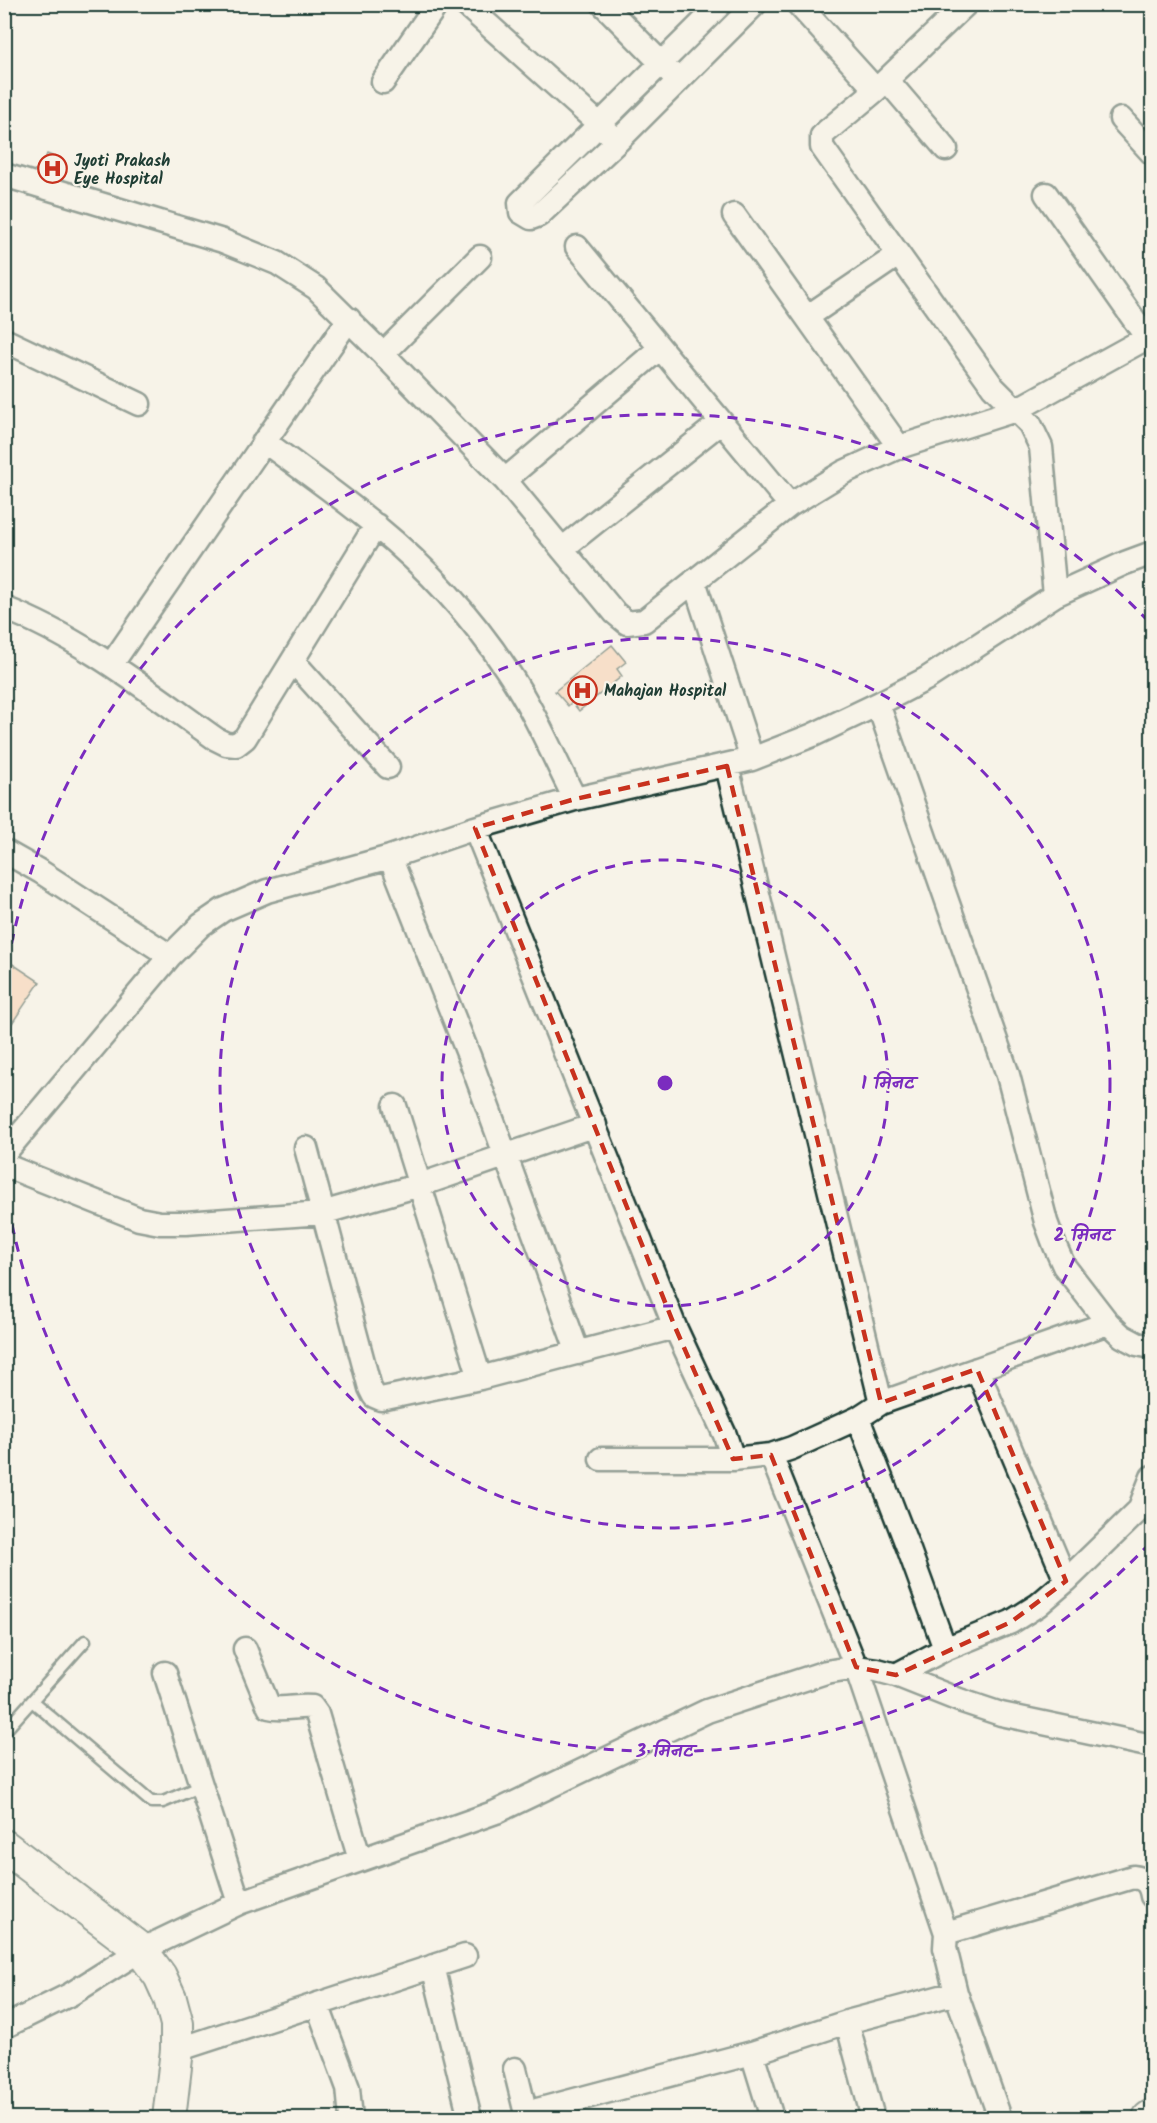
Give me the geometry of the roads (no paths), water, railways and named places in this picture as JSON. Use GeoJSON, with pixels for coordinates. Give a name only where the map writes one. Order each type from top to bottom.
{"type":"FeatureCollection","features":[{"type":"Feature","properties":{"kind":"street"},"geometry":{"type":"LineString","coordinates":[[383,82],[437,4]]}},
{"type":"Feature","properties":{"kind":"street"},"geometry":{"type":"LineString","coordinates":[[465,4],[618,141]]}},
{"type":"Feature","properties":{"kind":"street"},"geometry":{"type":"LineString","coordinates":[[603,4],[679,80]]}},
{"type":"Feature","properties":{"kind":"street"},"geometry":{"type":"LineString","coordinates":[[721,4],[520,203],[521,212],[526,217],[535,218],[539,215],[618,141],[754,4]]}},
{"type":"Feature","properties":{"kind":"street"},"geometry":{"type":"LineString","coordinates":[[798,4],[946,149]]}},
{"type":"Feature","properties":{"kind":"street"},"geometry":{"type":"LineString","coordinates":[[966,4],[882,85],[826,131],[822,136],[822,147],[824,153],[993,387],[1029,424],[1041,447],[1055,595]]}},
{"type":"Feature","properties":{"kind":"street"},"geometry":{"type":"LineString","coordinates":[[1121,119],[1152,153]]}},
{"type":"Feature","properties":{"kind":"street"},"geometry":{"type":"LineString","coordinates":[[4,175],[223,241],[277,263],[316,288],[505,480],[615,613],[627,623],[644,621],[790,505],[844,472],[899,447],[1016,410],[1150,336],[1046,194]]}},
{"type":"Feature","properties":{"kind":"street"},"geometry":{"type":"LineString","coordinates":[[734,215],[899,447]]}},
{"type":"Feature","properties":{"kind":"street"},"geometry":{"type":"LineString","coordinates":[[577,247],[790,505]]}},
{"type":"Feature","properties":{"kind":"street"},"geometry":{"type":"LineString","coordinates":[[807,316],[898,255]]}},
{"type":"Feature","properties":{"kind":"street"},"geometry":{"type":"LineString","coordinates":[[383,354],[480,257]]}},
{"type":"Feature","properties":{"kind":"street"},"geometry":{"type":"LineString","coordinates":[[111,665],[349,319]]}},
{"type":"Feature","properties":{"kind":"street"},"geometry":{"type":"LineString","coordinates":[[4,340],[139,404]]}},
{"type":"Feature","properties":{"kind":"street"},"geometry":{"type":"LineString","coordinates":[[505,480],[660,348]]}},
{"type":"Feature","properties":{"kind":"street"},"geometry":{"type":"LineString","coordinates":[[562,549],[721,422]]}},
{"type":"Feature","properties":{"kind":"street"},"geometry":{"type":"LineString","coordinates":[[264,441],[376,525],[415,560],[480,633],[508,671],[575,799]]}},
{"type":"Feature","properties":{"kind":"street"},"geometry":{"type":"LineString","coordinates":[[4,608],[32,618],[61,634],[111,665],[216,739],[226,744],[236,745],[245,738],[376,525]]}},
{"type":"Feature","properties":{"kind":"street"},"geometry":{"type":"LineString","coordinates":[[4,1154],[170,956],[201,925],[223,910],[267,891],[390,857],[475,828],[575,799],[752,759],[813,735],[878,704],[926,679],[1055,595],[1152,553]]}},
{"type":"Feature","properties":{"kind":"street"},"geometry":{"type":"LineString","coordinates":[[694,581],[752,759]]}},
{"type":"Feature","properties":{"kind":"street"},"geometry":{"type":"LineString","coordinates":[[293,661],[388,767]]}},
{"type":"Feature","properties":{"kind":"street"},"geometry":{"type":"LineString","coordinates":[[878,704],[1008,1074],[1046,1222],[1055,1246],[1064,1266],[1108,1323],[1122,1336],[1137,1344],[1152,1347]]}},
{"type":"Feature","properties":{"kind":"street"},"geometry":{"type":"LineString","coordinates":[[727,766],[881,1403]]}},
{"type":"Feature","properties":{"kind":"street"},"geometry":{"type":"LineString","coordinates":[[475,828],[675,1327],[734,1459]]}},
{"type":"Feature","properties":{"kind":"street"},"geometry":{"type":"LineString","coordinates":[[4,851],[41,872],[170,956]]}},
{"type":"Feature","properties":{"kind":"street"},"geometry":{"type":"LineString","coordinates":[[390,857],[507,1156],[578,1353]]}},
{"type":"Feature","properties":{"kind":"street"},"geometry":{"type":"LineString","coordinates":[[395,1106],[480,1378]]}},
{"type":"Feature","properties":{"kind":"street"},"geometry":{"type":"LineString","coordinates":[[4,1165],[139,1219],[160,1223],[186,1223],[322,1213],[420,1185],[595,1125]]}},
{"type":"Feature","properties":{"kind":"street"},"geometry":{"type":"LineString","coordinates":[[306,1148],[374,1396],[381,1399],[389,1398],[480,1378],[675,1327]]}},
{"type":"Feature","properties":{"kind":"street"},"geometry":{"type":"LineString","coordinates":[[601,1459],[734,1459],[771,1455],[858,1418],[881,1403],[1108,1323]]}},
{"type":"Feature","properties":{"kind":"street"},"geometry":{"type":"LineString","coordinates":[[977,1369],[1066,1581]]}},
{"type":"Feature","properties":{"kind":"street"},"geometry":{"type":"LineString","coordinates":[[858,1418],[945,1649]]}},
{"type":"Feature","properties":{"kind":"street"},"geometry":{"type":"LineString","coordinates":[[771,1455],[856,1667],[946,1933],[945,1948],[956,1993],[1000,2118]]}},
{"type":"Feature","properties":{"kind":"street"},"geometry":{"type":"LineString","coordinates":[[896,1675],[945,1649],[1011,1622],[1038,1605],[1146,1511],[1152,1477]]}},
{"type":"Feature","properties":{"kind":"street"},"geometry":{"type":"LineString","coordinates":[[245,1649],[269,1707],[280,1710],[312,1707],[317,1714],[360,1860]]}},
{"type":"Feature","properties":{"kind":"street"},"geometry":{"type":"LineString","coordinates":[[4,2027],[71,1994],[141,1950],[239,1903],[496,1812],[707,1711],[826,1672],[856,1667],[896,1675],[1001,1714],[1152,1746]]}},
{"type":"Feature","properties":{"kind":"street"},"geometry":{"type":"LineString","coordinates":[[165,1672],[239,1903]]}},
{"type":"Feature","properties":{"kind":"street"},"geometry":{"type":"LineString","coordinates":[[4,1846],[141,1950],[160,1976],[170,1998],[177,2024],[177,2050],[169,2118]]}},
{"type":"Feature","properties":{"kind":"street"},"geometry":{"type":"LineString","coordinates":[[946,1933],[1133,1877],[1148,1882],[1152,1896]]}},
{"type":"Feature","properties":{"kind":"street"},"geometry":{"type":"LineString","coordinates":[[177,2050],[465,1956]]}},
{"type":"Feature","properties":{"kind":"street"},"geometry":{"type":"LineString","coordinates":[[433,1966],[470,2118]]}},
{"type":"Feature","properties":{"kind":"street"},"geometry":{"type":"LineString","coordinates":[[515,2069],[526,2116],[752,2053],[847,2022],[956,1993]]}},
{"type":"Feature","properties":{"kind":"street"},"geometry":{"type":"LineString","coordinates":[[317,2004],[348,2088],[351,2118]]}},
{"type":"Feature","properties":{"kind":"street"},"geometry":{"type":"LineString","coordinates":[[847,2022],[873,2118]]}},
{"type":"Feature","properties":{"kind":"street"},"geometry":{"type":"LineString","coordinates":[[752,2053],[772,2118]]}},
{"type":"Feature","properties":{"kind":"lane"},"geometry":{"type":"LineString","coordinates":[[4,1732],[85,1641]]}},
{"type":"Feature","properties":{"kind":"lane"},"geometry":{"type":"LineString","coordinates":[[32,1701],[151,1802],[164,1802],[201,1786]]}},
{"type":"Feature","properties":{"kind":"place","name":"Jyoti Prakash Eye Hospital"},"geometry":{"type":"Point","coordinates":[53,169]}},
{"type":"Feature","properties":{"kind":"place","name":"Mahajan Hospital"},"geometry":{"type":"Point","coordinates":[583,690]}}]}
